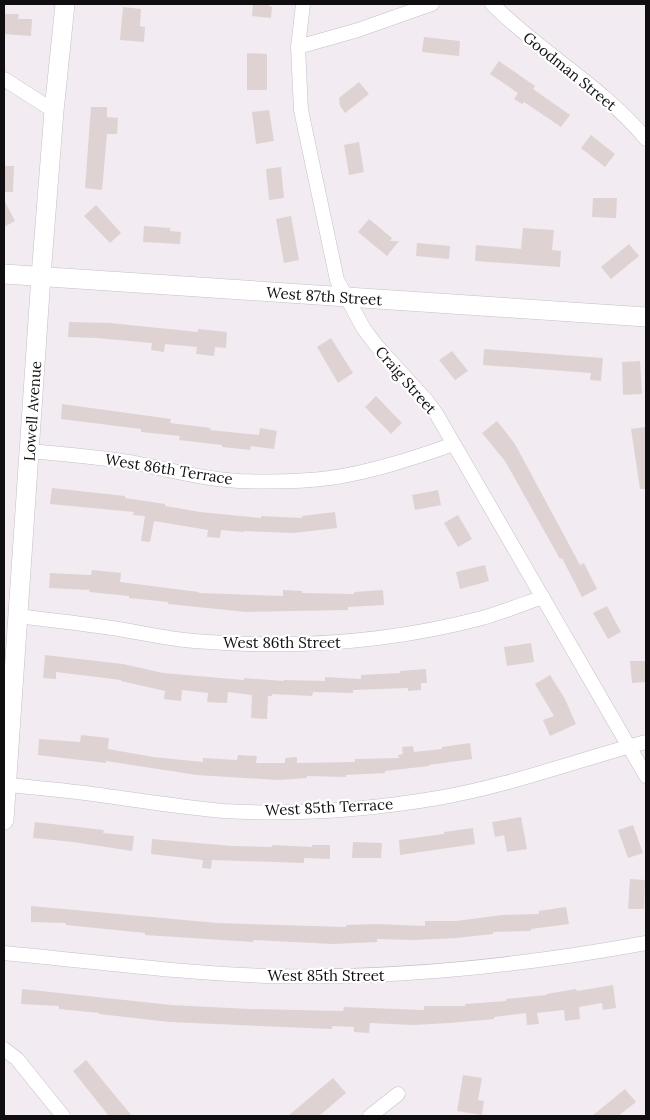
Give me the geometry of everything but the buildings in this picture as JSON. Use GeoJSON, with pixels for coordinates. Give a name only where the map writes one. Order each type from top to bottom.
{"type":"FeatureCollection","features":[{"type":"Feature","properties":{"kind":"street","name":"Lowell Avenue"},"geometry":{"type":"LineString","coordinates":[[4,820],[41,276],[54,111],[66,4]]}},
{"type":"Feature","properties":{"kind":"street","name":"Craig Street"},"geometry":{"type":"LineString","coordinates":[[303,4],[298,47],[301,110],[337,280],[364,329],[388,360],[427,401],[454,444],[646,776]]}},
{"type":"Feature","properties":{"kind":"street"},"geometry":{"type":"LineString","coordinates":[[298,47],[358,30],[432,4]]}},
{"type":"Feature","properties":{"kind":"street","name":"Goodman Street"},"geometry":{"type":"LineString","coordinates":[[492,4],[510,22],[615,107],[646,139]]}},
{"type":"Feature","properties":{"kind":"street"},"geometry":{"type":"LineString","coordinates":[[4,79],[54,111]]}},
{"type":"Feature","properties":{"kind":"street","name":"West 87th Street"},"geometry":{"type":"LineString","coordinates":[[4,274],[646,317]]}},
{"type":"Feature","properties":{"kind":"street","name":"West 86th Terrace"},"geometry":{"type":"LineString","coordinates":[[30,450],[102,458],[186,474],[238,481],[291,481],[331,478],[368,470],[408,460],[454,444]]}},
{"type":"Feature","properties":{"kind":"street","name":"West 86th Street"},"geometry":{"type":"LineString","coordinates":[[18,616],[85,624],[192,641],[249,645],[302,645],[350,642],[441,628],[484,617],[543,597]]}},
{"type":"Feature","properties":{"kind":"street","name":"West 85th Terrace"},"geometry":{"type":"LineString","coordinates":[[6,785],[226,811],[281,812],[354,809],[439,798],[477,790],[548,772],[606,752],[646,742]]}},
{"type":"Feature","properties":{"kind":"street","name":"West 85th Street"},"geometry":{"type":"LineString","coordinates":[[4,953],[213,973],[267,976],[338,976],[423,973],[485,967],[539,961],[646,942]]}},
{"type":"Feature","properties":{"kind":"street"},"geometry":{"type":"LineString","coordinates":[[4,1049],[17,1059],[63,1116]]}},
{"type":"Feature","properties":{"kind":"street"},"geometry":{"type":"LineString","coordinates":[[370,1116],[398,1094]]}}]}
